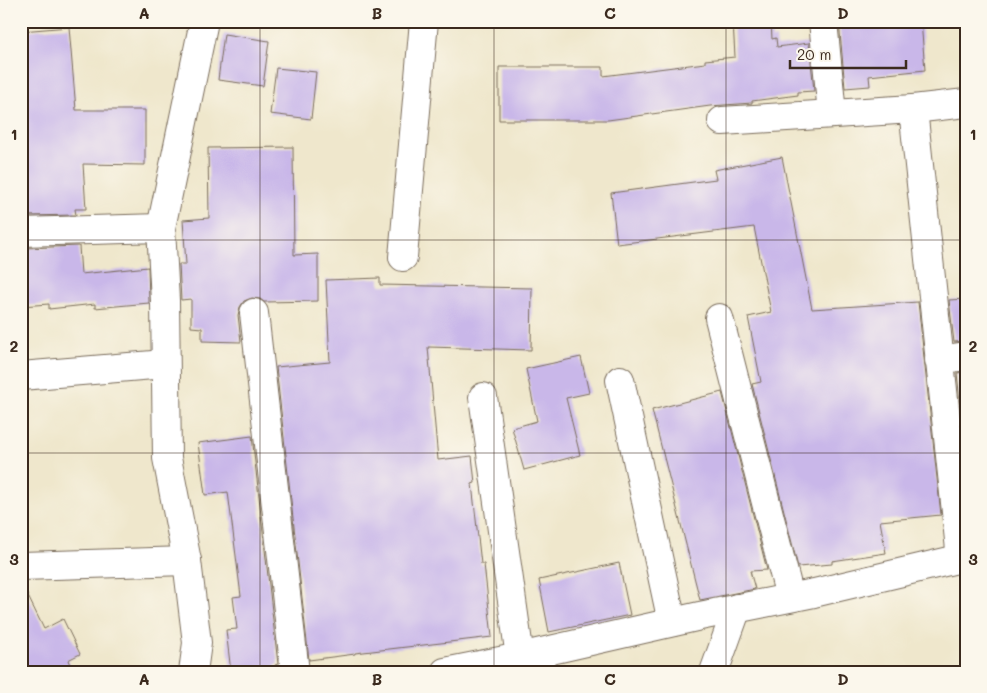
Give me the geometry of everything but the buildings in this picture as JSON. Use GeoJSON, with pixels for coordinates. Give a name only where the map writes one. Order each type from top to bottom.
{"type":"FeatureCollection","features":[{"type":"Feature","properties":{"kind":"street"},"geometry":{"type":"LineString","coordinates":[[193,672],[197,644],[187,561],[167,458],[161,228],[204,21]]}},
{"type":"Feature","properties":{"kind":"street"},"geometry":{"type":"LineString","coordinates":[[403,256],[424,21]]}},
{"type":"Feature","properties":{"kind":"street"},"geometry":{"type":"LineString","coordinates":[[824,21],[832,114]]}},
{"type":"Feature","properties":{"kind":"street"},"geometry":{"type":"LineString","coordinates":[[722,121],[913,109],[966,103]]}},
{"type":"Feature","properties":{"kind":"street"},"geometry":{"type":"LineString","coordinates":[[445,672],[963,558],[939,360],[913,109]]}},
{"type":"Feature","properties":{"kind":"street"},"geometry":{"type":"LineString","coordinates":[[21,232],[161,228]]}},
{"type":"Feature","properties":{"kind":"street"},"geometry":{"type":"LineString","coordinates":[[254,313],[295,672]]}},
{"type":"Feature","properties":{"kind":"street"},"geometry":{"type":"LineString","coordinates":[[719,318],[790,597]]}},
{"type":"Feature","properties":{"kind":"street"},"geometry":{"type":"LineString","coordinates":[[939,360],[966,356]]}},
{"type":"Feature","properties":{"kind":"street"},"geometry":{"type":"LineString","coordinates":[[21,376],[165,364]]}},
{"type":"Feature","properties":{"kind":"street"},"geometry":{"type":"LineString","coordinates":[[620,380],[672,622]]}},
{"type":"Feature","properties":{"kind":"street"},"geometry":{"type":"LineString","coordinates":[[483,397],[520,657]]}},
{"type":"Feature","properties":{"kind":"street"},"geometry":{"type":"LineString","coordinates":[[21,566],[187,561]]}},
{"type":"Feature","properties":{"kind":"street"},"geometry":{"type":"LineString","coordinates":[[714,672],[737,608]]}}]}
